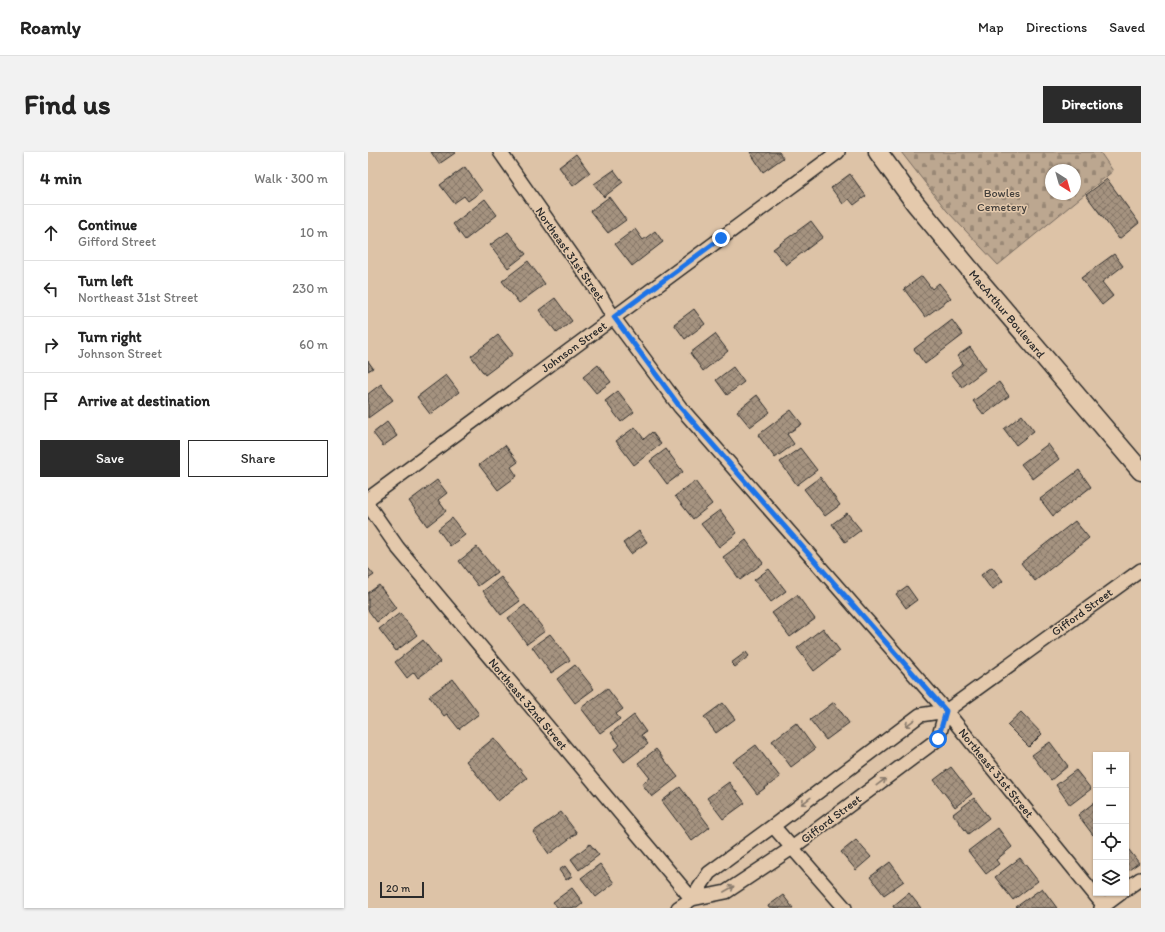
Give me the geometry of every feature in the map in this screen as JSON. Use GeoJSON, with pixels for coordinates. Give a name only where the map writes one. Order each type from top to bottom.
{"type":"FeatureCollection","features":[{"type":"Feature","properties":{"kind":"main road","name":"MacArthur Boulevard"},"geometry":{"type":"LineString","coordinates":[[878,152],[920,209],[1141,471]]}},
{"type":"Feature","properties":{"kind":"street","name":"Northeast 31st Street"},"geometry":{"type":"LineString","coordinates":[[500,152],[614,317],[680,407],[946,711],[1103,907]]}},
{"type":"Feature","properties":{"kind":"street","name":"Johnson Street"},"geometry":{"type":"LineString","coordinates":[[368,499],[838,152]]}},
{"type":"Feature","properties":{"kind":"street","name":"Northeast 32nd Street"},"geometry":{"type":"LineString","coordinates":[[368,505],[398,548],[692,899]]}},
{"type":"Feature","properties":{"kind":"street","name":"Gifford Street"},"geometry":{"type":"LineString","coordinates":[[692,899],[709,873],[920,715],[946,711],[1141,570]]}},
{"type":"Feature","properties":{"kind":"street","name":"Gifford Street"},"geometry":{"type":"LineString","coordinates":[[678,908],[692,899],[726,892],[792,848],[938,739],[946,711]]}},
{"type":"Feature","properties":{"kind":"street"},"geometry":{"type":"LineString","coordinates":[[773,826],[845,908]]}},
{"type":"Feature","properties":{"kind":"street"},"geometry":{"type":"LineString","coordinates":[[1129,887],[1140,879]]}},
{"type":"Feature","properties":{"kind":"street"},"geometry":{"type":"LineString","coordinates":[[1103,907],[1117,896]]}},
{"type":"Feature","properties":{"kind":"green space","name":"Bowles Cemetery"},"geometry":{"type":"Polygon","coordinates":[[[901,152],[1100,152],[1113,171],[1081,197],[1081,164],[1045,164],[1045,200],[1078,200],[998,265],[947,211],[901,152]]]}},
{"type":"Feature","properties":{"kind":"building"},"geometry":{"type":"Polygon","coordinates":[[[431,152],[455,152],[455,153],[439,164],[431,152]]]}},
{"type":"Feature","properties":{"kind":"building"},"geometry":{"type":"Polygon","coordinates":[[[750,152],[779,152],[783,158],[763,172],[750,152]]]}},
{"type":"Feature","properties":{"kind":"building"},"geometry":{"type":"Polygon","coordinates":[[[576,154],[590,173],[573,186],[559,167],[576,154]]]}},
{"type":"Feature","properties":{"kind":"building"},"geometry":{"type":"Polygon","coordinates":[[[465,167],[482,191],[468,201],[464,196],[454,203],[440,185],[465,167]]]}},
{"type":"Feature","properties":{"kind":"building"},"geometry":{"type":"Polygon","coordinates":[[[614,170],[623,182],[604,197],[594,184],[614,170]]]}},
{"type":"Feature","properties":{"kind":"building"},"geometry":{"type":"Polygon","coordinates":[[[850,174],[866,196],[854,205],[849,199],[843,204],[831,188],[850,174]]]}},
{"type":"Feature","properties":{"kind":"building"},"geometry":{"type":"Polygon","coordinates":[[[1107,179],[1139,223],[1119,239],[1086,195],[1107,179]]]}},
{"type":"Feature","properties":{"kind":"building"},"geometry":{"type":"Polygon","coordinates":[[[609,197],[626,220],[608,233],[590,211],[609,197]]]}},
{"type":"Feature","properties":{"kind":"building"},"geometry":{"type":"Polygon","coordinates":[[[485,199],[497,215],[465,240],[453,224],[485,199]]]}},
{"type":"Feature","properties":{"kind":"building"},"geometry":{"type":"Polygon","coordinates":[[[811,221],[823,237],[786,265],[773,249],[811,221]]]}},
{"type":"Feature","properties":{"kind":"building"},"geometry":{"type":"Polygon","coordinates":[[[635,229],[643,240],[655,231],[663,242],[632,266],[615,244],[635,229]]]}},
{"type":"Feature","properties":{"kind":"building"},"geometry":{"type":"Polygon","coordinates":[[[508,232],[526,254],[508,268],[490,245],[508,232]]]}},
{"type":"Feature","properties":{"kind":"building"},"geometry":{"type":"Polygon","coordinates":[[[1114,254],[1123,266],[1102,282],[1113,296],[1102,305],[1081,278],[1114,254]]]}},
{"type":"Feature","properties":{"kind":"building"},"geometry":{"type":"Polygon","coordinates":[[[528,261],[545,284],[519,303],[502,281],[528,261]]]}},
{"type":"Feature","properties":{"kind":"building"},"geometry":{"type":"Polygon","coordinates":[[[922,276],[932,289],[939,283],[951,298],[925,317],[904,289],[922,276]]]}},
{"type":"Feature","properties":{"kind":"building"},"geometry":{"type":"Polygon","coordinates":[[[555,298],[572,321],[557,333],[539,310],[555,298]]]}},
{"type":"Feature","properties":{"kind":"building"},"geometry":{"type":"Polygon","coordinates":[[[694,309],[705,324],[685,339],[674,324],[694,309]]]}},
{"type":"Feature","properties":{"kind":"building"},"geometry":{"type":"Polygon","coordinates":[[[952,320],[963,335],[925,364],[914,349],[952,320]]]}},
{"type":"Feature","properties":{"kind":"building"},"geometry":{"type":"Polygon","coordinates":[[[715,334],[728,351],[703,371],[690,353],[715,334]]]}},
{"type":"Feature","properties":{"kind":"building"},"geometry":{"type":"Polygon","coordinates":[[[498,335],[513,354],[485,375],[471,356],[498,335]]]}},
{"type":"Feature","properties":{"kind":"building"},"geometry":{"type":"Polygon","coordinates":[[[970,347],[986,369],[962,387],[951,373],[963,364],[957,356],[970,347]]]}},
{"type":"Feature","properties":{"kind":"building"},"geometry":{"type":"Polygon","coordinates":[[[368,361],[373,368],[368,371],[368,361]]]}},
{"type":"Feature","properties":{"kind":"building"},"geometry":{"type":"Polygon","coordinates":[[[598,365],[611,382],[596,393],[583,377],[598,365]]]}},
{"type":"Feature","properties":{"kind":"building"},"geometry":{"type":"Polygon","coordinates":[[[733,367],[744,382],[727,395],[716,380],[733,367]]]}},
{"type":"Feature","properties":{"kind":"building"},"geometry":{"type":"Polygon","coordinates":[[[446,375],[459,392],[430,414],[417,397],[446,375]]]}},
{"type":"Feature","properties":{"kind":"building"},"geometry":{"type":"Polygon","coordinates":[[[999,382],[1009,396],[984,415],[973,401],[999,382]]]}},
{"type":"Feature","properties":{"kind":"building"},"geometry":{"type":"Polygon","coordinates":[[[381,384],[393,400],[368,418],[368,394],[381,384]]]}},
{"type":"Feature","properties":{"kind":"building"},"geometry":{"type":"Polygon","coordinates":[[[618,391],[634,412],[621,422],[605,401],[618,391]]]}},
{"type":"Feature","properties":{"kind":"building"},"geometry":{"type":"Polygon","coordinates":[[[757,395],[770,412],[750,427],[737,411],[757,395]]]}},
{"type":"Feature","properties":{"kind":"building"},"geometry":{"type":"Polygon","coordinates":[[[791,410],[802,424],[787,434],[794,444],[775,458],[758,435],[791,410]]]}},
{"type":"Feature","properties":{"kind":"building"},"geometry":{"type":"Polygon","coordinates":[[[1022,415],[1034,431],[1016,445],[1004,429],[1022,415]]]}},
{"type":"Feature","properties":{"kind":"building"},"geometry":{"type":"Polygon","coordinates":[[[387,422],[397,436],[383,446],[373,433],[387,422]]]}},
{"type":"Feature","properties":{"kind":"building"},"geometry":{"type":"Polygon","coordinates":[[[635,427],[644,439],[652,432],[661,444],[634,465],[616,441],[635,427]]]}},
{"type":"Feature","properties":{"kind":"building"},"geometry":{"type":"Polygon","coordinates":[[[1048,444],[1059,459],[1033,479],[1021,464],[1048,444]]]}},
{"type":"Feature","properties":{"kind":"building"},"geometry":{"type":"Polygon","coordinates":[[[505,445],[518,462],[511,467],[517,476],[498,490],[479,465],[505,445]]]}},
{"type":"Feature","properties":{"kind":"building"},"geometry":{"type":"Polygon","coordinates":[[[800,448],[817,470],[797,485],[780,462],[800,448]]]}},
{"type":"Feature","properties":{"kind":"building"},"geometry":{"type":"Polygon","coordinates":[[[666,449],[683,472],[667,484],[650,461],[666,449]]]}},
{"type":"Feature","properties":{"kind":"building"},"geometry":{"type":"Polygon","coordinates":[[[1079,470],[1091,487],[1053,516],[1040,499],[1079,470]]]}},
{"type":"Feature","properties":{"kind":"building"},"geometry":{"type":"Polygon","coordinates":[[[820,477],[840,505],[825,516],[804,489],[820,477]]]}},
{"type":"Feature","properties":{"kind":"building"},"geometry":{"type":"Polygon","coordinates":[[[437,480],[447,493],[438,500],[446,511],[427,526],[409,501],[437,480]]]}},
{"type":"Feature","properties":{"kind":"building"},"geometry":{"type":"Polygon","coordinates":[[[695,481],[712,504],[693,519],[675,496],[695,481]]]}},
{"type":"Feature","properties":{"kind":"building"},"geometry":{"type":"Polygon","coordinates":[[[720,510],[737,533],[719,547],[701,524],[720,510]]]}},
{"type":"Feature","properties":{"kind":"building"},"geometry":{"type":"Polygon","coordinates":[[[847,513],[861,530],[845,542],[832,524],[847,513]]]}},
{"type":"Feature","properties":{"kind":"building"},"geometry":{"type":"Polygon","coordinates":[[[452,518],[465,535],[450,546],[438,529],[452,518]]]}},
{"type":"Feature","properties":{"kind":"building"},"geometry":{"type":"Polygon","coordinates":[[[1075,521],[1089,538],[1035,581],[1021,563],[1075,521]]]}},
{"type":"Feature","properties":{"kind":"building"},"geometry":{"type":"Polygon","coordinates":[[[639,531],[647,542],[631,554],[623,543],[639,531]]]}},
{"type":"Feature","properties":{"kind":"building"},"geometry":{"type":"Polygon","coordinates":[[[746,540],[763,563],[740,580],[723,557],[746,540]]]}},
{"type":"Feature","properties":{"kind":"building"},"geometry":{"type":"Polygon","coordinates":[[[477,547],[497,572],[478,586],[459,561],[477,547]]]}},
{"type":"Feature","properties":{"kind":"building"},"geometry":{"type":"Polygon","coordinates":[[[992,567],[1003,581],[992,590],[981,575],[992,567]]]}},
{"type":"Feature","properties":{"kind":"building"},"geometry":{"type":"Polygon","coordinates":[[[368,568],[374,575],[368,579],[368,568]]]}},
{"type":"Feature","properties":{"kind":"building"},"geometry":{"type":"Polygon","coordinates":[[[769,569],[786,591],[771,602],[754,580],[769,569]]]}},
{"type":"Feature","properties":{"kind":"building"},"geometry":{"type":"Polygon","coordinates":[[[501,577],[520,601],[501,615],[483,591],[501,577]]]}},
{"type":"Feature","properties":{"kind":"building"},"geometry":{"type":"Polygon","coordinates":[[[379,585],[396,608],[377,622],[368,610],[368,593],[379,585]]]}},
{"type":"Feature","properties":{"kind":"building"},"geometry":{"type":"Polygon","coordinates":[[[907,586],[917,600],[906,608],[896,594],[907,586]]]}},
{"type":"Feature","properties":{"kind":"building"},"geometry":{"type":"Polygon","coordinates":[[[797,595],[815,619],[790,637],[772,613],[797,595]]]}},
{"type":"Feature","properties":{"kind":"building"},"geometry":{"type":"Polygon","coordinates":[[[525,605],[545,631],[527,644],[508,618],[525,605]]]}},
{"type":"Feature","properties":{"kind":"building"},"geometry":{"type":"Polygon","coordinates":[[[400,613],[417,635],[396,651],[379,629],[400,613]]]}},
{"type":"Feature","properties":{"kind":"building"},"geometry":{"type":"Polygon","coordinates":[[[823,628],[840,651],[814,671],[797,648],[823,628]]]}},
{"type":"Feature","properties":{"kind":"building"},"geometry":{"type":"Polygon","coordinates":[[[550,634],[570,660],[551,673],[532,647],[550,634]]]}},
{"type":"Feature","properties":{"kind":"building"},"geometry":{"type":"Polygon","coordinates":[[[423,640],[440,662],[418,678],[414,672],[407,678],[395,662],[423,640]]]}},
{"type":"Feature","properties":{"kind":"building"},"geometry":{"type":"Polygon","coordinates":[[[746,652],[749,656],[735,667],[731,663],[746,652]]]}},
{"type":"Feature","properties":{"kind":"building"},"geometry":{"type":"Polygon","coordinates":[[[575,665],[594,689],[575,703],[557,679],[575,665]]]}},
{"type":"Feature","properties":{"kind":"building"},"geometry":{"type":"Polygon","coordinates":[[[453,679],[479,714],[459,729],[447,714],[444,716],[429,696],[453,679]]]}},
{"type":"Feature","properties":{"kind":"building"},"geometry":{"type":"Polygon","coordinates":[[[607,688],[623,709],[616,714],[620,719],[600,733],[581,708],[607,688]]]}},
{"type":"Feature","properties":{"kind":"building"},"geometry":{"type":"Polygon","coordinates":[[[834,702],[849,723],[826,740],[810,720],[834,702]]]}},
{"type":"Feature","properties":{"kind":"building"},"geometry":{"type":"Polygon","coordinates":[[[723,703],[735,719],[716,733],[704,717],[723,703]]]}},
{"type":"Feature","properties":{"kind":"building"},"geometry":{"type":"Polygon","coordinates":[[[1021,712],[1042,734],[1029,747],[1007,725],[1021,712]]]}},
{"type":"Feature","properties":{"kind":"building"},"geometry":{"type":"Polygon","coordinates":[[[634,715],[646,732],[641,735],[648,744],[624,762],[614,749],[620,745],[611,733],[634,715]]]}},
{"type":"Feature","properties":{"kind":"building"},"geometry":{"type":"Polygon","coordinates":[[[796,723],[815,749],[791,767],[772,741],[796,723]]]}},
{"type":"Feature","properties":{"kind":"building"},"geometry":{"type":"Polygon","coordinates":[[[494,738],[527,778],[498,801],[466,761],[494,738]]]}},
{"type":"Feature","properties":{"kind":"building"},"geometry":{"type":"Polygon","coordinates":[[[1050,742],[1068,766],[1051,780],[1032,755],[1050,742]]]}},
{"type":"Feature","properties":{"kind":"building"},"geometry":{"type":"Polygon","coordinates":[[[756,745],[780,777],[757,794],[733,762],[756,745]]]}},
{"type":"Feature","properties":{"kind":"building"},"geometry":{"type":"Polygon","coordinates":[[[656,749],[678,777],[652,797],[642,784],[650,778],[638,763],[656,749]]]}},
{"type":"Feature","properties":{"kind":"building"},"geometry":{"type":"Polygon","coordinates":[[[951,767],[972,794],[955,807],[934,780],[951,767]]]}},
{"type":"Feature","properties":{"kind":"building"},"geometry":{"type":"Polygon","coordinates":[[[1076,770],[1091,789],[1070,805],[1056,785],[1076,770]]]}},
{"type":"Feature","properties":{"kind":"building"},"geometry":{"type":"Polygon","coordinates":[[[729,782],[745,803],[723,819],[707,798],[729,782]]]}},
{"type":"Feature","properties":{"kind":"building"},"geometry":{"type":"Polygon","coordinates":[[[680,787],[710,827],[692,841],[662,801],[680,787]]]}},
{"type":"Feature","properties":{"kind":"building"},"geometry":{"type":"Polygon","coordinates":[[[974,798],[989,818],[968,834],[953,814],[974,798]]]}},
{"type":"Feature","properties":{"kind":"building"},"geometry":{"type":"Polygon","coordinates":[[[1093,803],[1093,835],[1078,815],[1093,803]]]}},
{"type":"Feature","properties":{"kind":"building"},"geometry":{"type":"Polygon","coordinates":[[[561,812],[577,833],[549,854],[533,832],[561,812]]]}},
{"type":"Feature","properties":{"kind":"building"},"geometry":{"type":"Polygon","coordinates":[[[998,828],[1012,847],[996,860],[999,864],[986,874],[968,851],[998,828]]]}},
{"type":"Feature","properties":{"kind":"building"},"geometry":{"type":"Polygon","coordinates":[[[856,840],[871,857],[856,870],[841,852],[856,840]]]}},
{"type":"Feature","properties":{"kind":"building"},"geometry":{"type":"Polygon","coordinates":[[[590,844],[599,855],[579,870],[571,859],[590,844]]]}},
{"type":"Feature","properties":{"kind":"building"},"geometry":{"type":"Polygon","coordinates":[[[1129,850],[1139,863],[1129,870],[1129,850]]]}},
{"type":"Feature","properties":{"kind":"building"},"geometry":{"type":"Polygon","coordinates":[[[1020,858],[1038,881],[1013,900],[995,877],[1020,858]]]}},
{"type":"Feature","properties":{"kind":"building"},"geometry":{"type":"Polygon","coordinates":[[[890,862],[904,881],[884,895],[870,877],[890,862]]]}},
{"type":"Feature","properties":{"kind":"building"},"geometry":{"type":"Polygon","coordinates":[[[600,864],[614,883],[596,897],[581,878],[600,864]]]}},
{"type":"Feature","properties":{"kind":"building"},"geometry":{"type":"Polygon","coordinates":[[[565,866],[572,876],[566,880],[559,870],[565,866]]]}},
{"type":"Feature","properties":{"kind":"building"},"geometry":{"type":"Polygon","coordinates":[[[572,888],[583,903],[577,908],[558,908],[553,902],[572,888]]]}},
{"type":"Feature","properties":{"kind":"building"},"geometry":{"type":"Polygon","coordinates":[[[1042,888],[1057,908],[1016,907],[1042,888]]]}},
{"type":"Feature","properties":{"kind":"building"},"geometry":{"type":"Polygon","coordinates":[[[909,893],[921,908],[894,908],[893,906],[909,893]]]}},
{"type":"Feature","properties":{"kind":"building"},"geometry":{"type":"Polygon","coordinates":[[[783,895],[793,908],[769,908],[768,906],[783,895]]]}},
{"type":"Feature","properties":{"kind":"route"},"geometry":{"type":"LineString","coordinates":[[721,238],[614,317],[680,407],[946,711],[938,739]]}}]}
